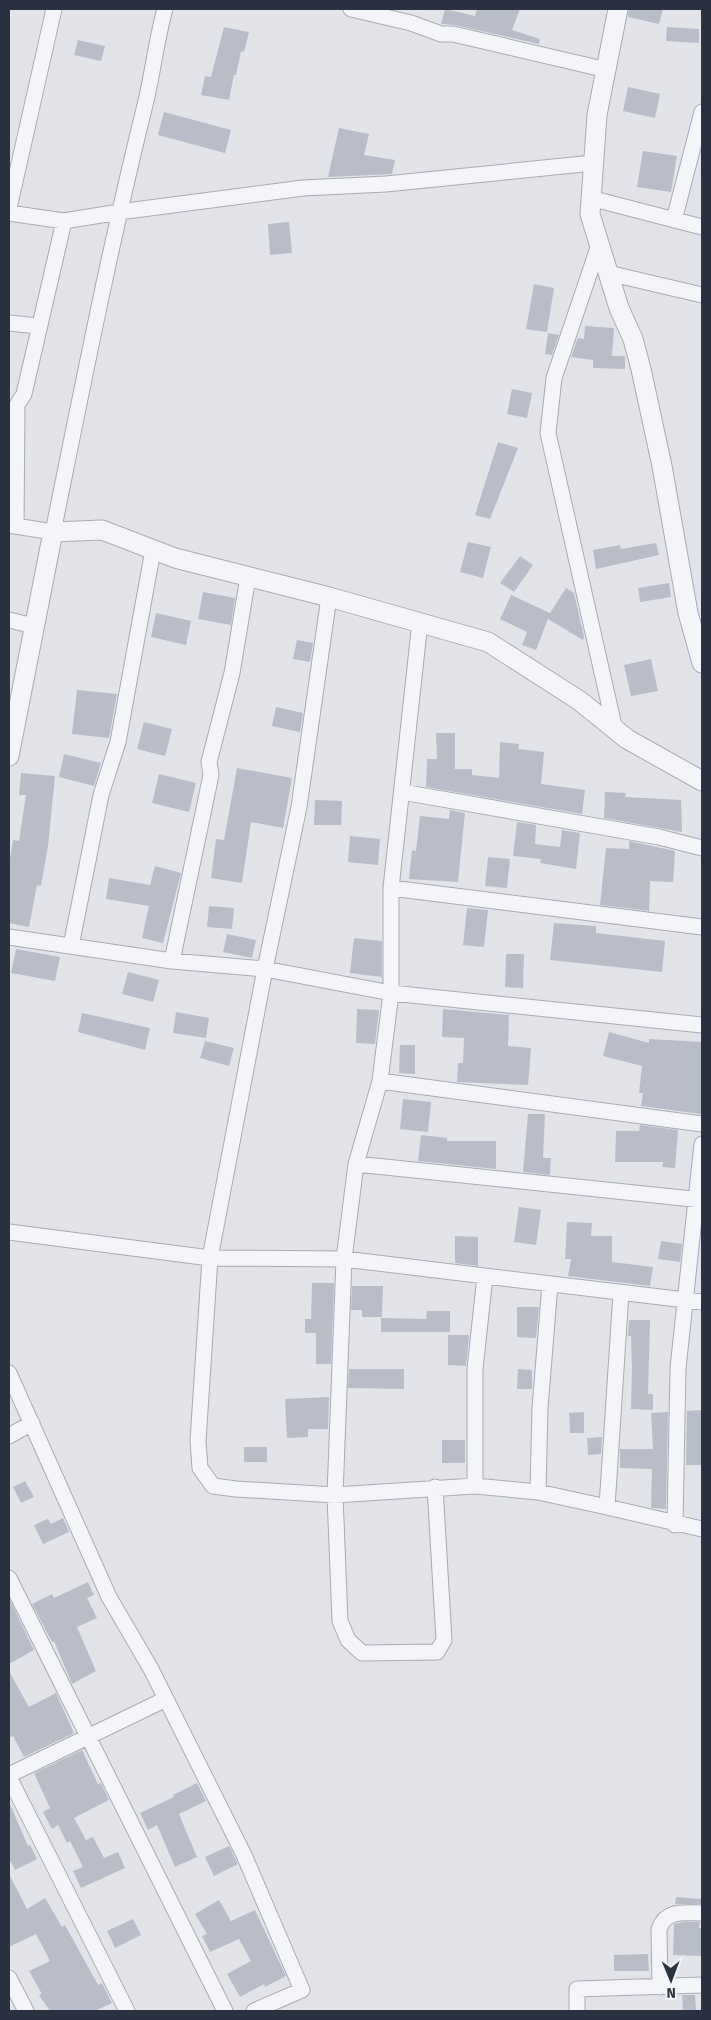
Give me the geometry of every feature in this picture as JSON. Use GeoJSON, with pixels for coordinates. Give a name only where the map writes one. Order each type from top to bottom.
{"type":"FeatureCollection","features":[{"type":"Feature","properties":{"kind":"street"},"geometry":{"type":"LineString","coordinates":[[9,208],[54,9]]}},
{"type":"Feature","properties":{"kind":"street"},"geometry":{"type":"LineString","coordinates":[[9,756],[12,715],[34,626],[119,212],[154,69],[156,40],[165,9]]}},
{"type":"Feature","properties":{"kind":"street"},"geometry":{"type":"LineString","coordinates":[[351,9],[411,23],[441,34],[453,34],[606,70]]}},
{"type":"Feature","properties":{"kind":"street"},"geometry":{"type":"LineString","coordinates":[[618,9],[597,115],[590,214],[619,308],[633,339],[662,466],[688,613],[702,663]]}},
{"type":"Feature","properties":{"kind":"street"},"geometry":{"type":"LineString","coordinates":[[674,220],[702,112]]}},
{"type":"Feature","properties":{"kind":"street"},"geometry":{"type":"LineString","coordinates":[[9,213],[64,221],[303,188],[386,184],[593,163]]}},
{"type":"Feature","properties":{"kind":"street"},"geometry":{"type":"LineString","coordinates":[[590,198],[702,227]]}},
{"type":"Feature","properties":{"kind":"street"},"geometry":{"type":"LineString","coordinates":[[64,221],[38,326],[24,394],[13,405],[12,525],[53,532],[102,530],[175,558],[329,597],[488,642],[580,701],[615,730],[643,749],[702,782]]}},
{"type":"Feature","properties":{"kind":"street"},"geometry":{"type":"LineString","coordinates":[[599,245],[554,378],[548,433],[615,730]]}},
{"type":"Feature","properties":{"kind":"street"},"geometry":{"type":"LineString","coordinates":[[608,273],[702,295]]}},
{"type":"Feature","properties":{"kind":"street"},"geometry":{"type":"LineString","coordinates":[[9,323],[38,326]]}},
{"type":"Feature","properties":{"kind":"street"},"geometry":{"type":"LineString","coordinates":[[71,946],[101,795],[118,742],[153,550]]}},
{"type":"Feature","properties":{"kind":"street"},"geometry":{"type":"LineString","coordinates":[[172,960],[211,775],[209,762],[232,673],[248,576]]}},
{"type":"Feature","properties":{"kind":"street"},"geometry":{"type":"LineString","coordinates":[[329,597],[299,807],[265,969],[210,1258],[198,1441],[200,1468],[213,1486],[236,1490],[335,1495],[435,1487],[475,1486],[538,1492],[702,1529]]}},
{"type":"Feature","properties":{"kind":"street"},"geometry":{"type":"LineString","coordinates":[[9,620],[34,626]]}},
{"type":"Feature","properties":{"kind":"street"},"geometry":{"type":"LineString","coordinates":[[420,622],[392,888],[391,993],[380,1080],[356,1164],[344,1258],[335,1495],[340,1621],[348,1640],[362,1653],[437,1652],[444,1640],[435,1487]]}},
{"type":"Feature","properties":{"kind":"street"},"geometry":{"type":"LineString","coordinates":[[402,792],[659,837],[702,848]]}},
{"type":"Feature","properties":{"kind":"street"},"geometry":{"type":"LineString","coordinates":[[392,888],[702,928]]}},
{"type":"Feature","properties":{"kind":"street"},"geometry":{"type":"LineString","coordinates":[[9,937],[172,960],[265,969],[391,993],[702,1025]]}},
{"type":"Feature","properties":{"kind":"street"},"geometry":{"type":"LineString","coordinates":[[380,1080],[702,1124]]}},
{"type":"Feature","properties":{"kind":"street"},"geometry":{"type":"LineString","coordinates":[[675,1524],[678,1368],[699,1200],[702,1144]]}},
{"type":"Feature","properties":{"kind":"street"},"geometry":{"type":"LineString","coordinates":[[356,1164],[699,1200]]}},
{"type":"Feature","properties":{"kind":"street"},"geometry":{"type":"LineString","coordinates":[[9,1232],[210,1258],[344,1258],[702,1302]]}},
{"type":"Feature","properties":{"kind":"street"},"geometry":{"type":"LineString","coordinates":[[475,1486],[475,1369],[485,1276]]}},
{"type":"Feature","properties":{"kind":"street"},"geometry":{"type":"LineString","coordinates":[[538,1492],[540,1408],[550,1284]]}},
{"type":"Feature","properties":{"kind":"street"},"geometry":{"type":"LineString","coordinates":[[607,1507],[621,1293]]}},
{"type":"Feature","properties":{"kind":"street"},"geometry":{"type":"LineString","coordinates":[[9,1372],[109,1596],[166,1699],[244,1855],[302,1990],[258,2010]]}},
{"type":"Feature","properties":{"kind":"street"},"geometry":{"type":"LineString","coordinates":[[9,1425],[30,1419]]}},
{"type":"Feature","properties":{"kind":"street"},"geometry":{"type":"LineString","coordinates":[[9,1436],[30,1419]]}},
{"type":"Feature","properties":{"kind":"street"},"geometry":{"type":"LineString","coordinates":[[9,1578],[225,2011]]}},
{"type":"Feature","properties":{"kind":"street"},"geometry":{"type":"LineString","coordinates":[[127,2011],[9,1776],[166,1699]]}},
{"type":"Feature","properties":{"kind":"street"},"geometry":{"type":"LineString","coordinates":[[660,1987],[659,1929],[662,1920],[673,1913],[702,1912]]}},
{"type":"Feature","properties":{"kind":"street"},"geometry":{"type":"LineString","coordinates":[[9,1978],[26,2011]]}},
{"type":"Feature","properties":{"kind":"street"},"geometry":{"type":"LineString","coordinates":[[578,2011],[577,1989],[702,1985]]}},
{"type":"Feature","properties":{"kind":"building"},"geometry":{"type":"Polygon","coordinates":[[[445,9],[475,16],[477,9],[520,9],[512,30],[540,39],[539,44],[455,25],[441,24],[445,9]]]}},
{"type":"Feature","properties":{"kind":"building"},"geometry":{"type":"Polygon","coordinates":[[[629,9],[663,9],[659,24],[628,17],[629,9]]]}},
{"type":"Feature","properties":{"kind":"building"},"geometry":{"type":"Polygon","coordinates":[[[224,27],[249,32],[244,52],[241,51],[229,100],[201,95],[205,76],[211,77],[224,27]]]}},
{"type":"Feature","properties":{"kind":"building"},"geometry":{"type":"Polygon","coordinates":[[[667,27],[699,29],[699,43],[666,41],[667,27]]]}},
{"type":"Feature","properties":{"kind":"building"},"geometry":{"type":"Polygon","coordinates":[[[78,40],[105,46],[101,61],[74,55],[78,40]]]}},
{"type":"Feature","properties":{"kind":"building"},"geometry":{"type":"Polygon","coordinates":[[[628,87],[660,94],[655,118],[623,111],[628,87]]]}},
{"type":"Feature","properties":{"kind":"building"},"geometry":{"type":"Polygon","coordinates":[[[164,112],[231,130],[225,153],[158,135],[164,112]]]}},
{"type":"Feature","properties":{"kind":"building"},"geometry":{"type":"Polygon","coordinates":[[[339,128],[369,134],[364,155],[395,160],[392,174],[328,177],[339,128]]]}},
{"type":"Feature","properties":{"kind":"building"},"geometry":{"type":"Polygon","coordinates":[[[643,151],[677,156],[671,192],[637,187],[643,151]]]}},
{"type":"Feature","properties":{"kind":"building"},"geometry":{"type":"Polygon","coordinates":[[[289,222],[292,253],[270,255],[268,224],[289,222]]]}},
{"type":"Feature","properties":{"kind":"building"},"geometry":{"type":"Polygon","coordinates":[[[534,284],[554,288],[547,332],[526,329],[534,284]]]}},
{"type":"Feature","properties":{"kind":"building"},"geometry":{"type":"Polygon","coordinates":[[[585,326],[614,328],[612,356],[625,356],[625,369],[593,368],[593,360],[571,357],[578,338],[584,339],[585,326]]]}},
{"type":"Feature","properties":{"kind":"building"},"geometry":{"type":"Polygon","coordinates":[[[548,333],[559,335],[552,355],[545,354],[548,333]]]}},
{"type":"Feature","properties":{"kind":"building"},"geometry":{"type":"Polygon","coordinates":[[[512,389],[532,393],[527,418],[507,414],[512,389]]]}},
{"type":"Feature","properties":{"kind":"building"},"geometry":{"type":"Polygon","coordinates":[[[498,442],[518,448],[490,519],[475,515],[498,442]]]}},
{"type":"Feature","properties":{"kind":"building"},"geometry":{"type":"Polygon","coordinates":[[[468,542],[491,547],[483,578],[460,572],[468,542]]]}},
{"type":"Feature","properties":{"kind":"building"},"geometry":{"type":"Polygon","coordinates":[[[656,543],[659,555],[596,569],[593,550],[620,545],[621,549],[656,543]]]}},
{"type":"Feature","properties":{"kind":"building"},"geometry":{"type":"Polygon","coordinates":[[[520,556],[533,565],[514,592],[500,583],[520,556]]]}},
{"type":"Feature","properties":{"kind":"building"},"geometry":{"type":"Polygon","coordinates":[[[669,583],[671,597],[640,602],[638,588],[669,583]]]}},
{"type":"Feature","properties":{"kind":"building"},"geometry":{"type":"Polygon","coordinates":[[[566,588],[574,593],[584,637],[583,640],[548,619],[536,650],[522,645],[527,632],[500,619],[511,595],[550,613],[566,588]]]}},
{"type":"Feature","properties":{"kind":"building"},"geometry":{"type":"Polygon","coordinates":[[[203,592],[235,598],[231,625],[198,619],[203,592]]]}},
{"type":"Feature","properties":{"kind":"building"},"geometry":{"type":"Polygon","coordinates":[[[156,613],[191,621],[186,645],[151,637],[156,613]]]}},
{"type":"Feature","properties":{"kind":"building"},"geometry":{"type":"Polygon","coordinates":[[[297,640],[313,643],[310,662],[293,659],[297,640]]]}},
{"type":"Feature","properties":{"kind":"building"},"geometry":{"type":"Polygon","coordinates":[[[651,659],[658,691],[631,696],[624,665],[651,659]]]}},
{"type":"Feature","properties":{"kind":"building"},"geometry":{"type":"Polygon","coordinates":[[[77,690],[117,694],[109,738],[72,734],[77,690]]]}},
{"type":"Feature","properties":{"kind":"building"},"geometry":{"type":"Polygon","coordinates":[[[276,707],[303,713],[300,732],[272,726],[276,707]]]}},
{"type":"Feature","properties":{"kind":"building"},"geometry":{"type":"Polygon","coordinates":[[[144,722],[172,729],[165,756],[137,749],[144,722]]]}},
{"type":"Feature","properties":{"kind":"building"},"geometry":{"type":"Polygon","coordinates":[[[436,733],[455,733],[455,769],[472,769],[472,775],[499,778],[500,742],[519,744],[518,749],[544,752],[541,784],[585,790],[582,814],[426,787],[427,759],[437,759],[436,733]]]}},
{"type":"Feature","properties":{"kind":"building"},"geometry":{"type":"Polygon","coordinates":[[[64,754],[101,763],[94,786],[59,777],[64,754]]]}},
{"type":"Feature","properties":{"kind":"building"},"geometry":{"type":"Polygon","coordinates":[[[237,768],[292,778],[283,828],[251,822],[242,883],[211,878],[216,839],[224,840],[237,768]]]}},
{"type":"Feature","properties":{"kind":"building"},"geometry":{"type":"Polygon","coordinates":[[[21,773],[55,776],[48,846],[41,886],[37,885],[29,927],[9,923],[9,865],[13,840],[19,841],[26,795],[19,795],[21,773]]]}},
{"type":"Feature","properties":{"kind":"building"},"geometry":{"type":"Polygon","coordinates":[[[159,774],[196,783],[189,812],[152,803],[159,774]]]}},
{"type":"Feature","properties":{"kind":"building"},"geometry":{"type":"Polygon","coordinates":[[[605,792],[626,793],[625,797],[681,800],[682,832],[604,818],[605,792]]]}},
{"type":"Feature","properties":{"kind":"building"},"geometry":{"type":"Polygon","coordinates":[[[315,800],[342,801],[341,825],[314,825],[315,800]]]}},
{"type":"Feature","properties":{"kind":"building"},"geometry":{"type":"Polygon","coordinates":[[[450,810],[465,813],[458,882],[409,879],[412,850],[416,851],[420,816],[449,819],[450,810]]]}},
{"type":"Feature","properties":{"kind":"building"},"geometry":{"type":"Polygon","coordinates":[[[517,822],[536,825],[535,844],[560,847],[562,830],[580,833],[576,869],[540,863],[541,859],[513,856],[517,822]]]}},
{"type":"Feature","properties":{"kind":"building"},"geometry":{"type":"Polygon","coordinates":[[[350,836],[380,839],[378,865],[348,862],[350,836]]]}},
{"type":"Feature","properties":{"kind":"building"},"geometry":{"type":"Polygon","coordinates":[[[629,841],[675,851],[673,882],[650,881],[649,911],[600,905],[606,848],[629,849],[629,841]]]}},
{"type":"Feature","properties":{"kind":"building"},"geometry":{"type":"Polygon","coordinates":[[[488,857],[510,859],[507,888],[485,886],[488,857]]]}},
{"type":"Feature","properties":{"kind":"building"},"geometry":{"type":"Polygon","coordinates":[[[155,866],[181,873],[163,943],[142,938],[149,906],[106,899],[109,878],[150,885],[155,866]]]}},
{"type":"Feature","properties":{"kind":"building"},"geometry":{"type":"Polygon","coordinates":[[[209,906],[234,908],[232,929],[207,927],[209,906]]]}},
{"type":"Feature","properties":{"kind":"building"},"geometry":{"type":"Polygon","coordinates":[[[467,908],[488,910],[484,947],[463,945],[467,908]]]}},
{"type":"Feature","properties":{"kind":"building"},"geometry":{"type":"Polygon","coordinates":[[[554,923],[596,926],[596,933],[665,941],[662,972],[550,960],[554,923]]]}},
{"type":"Feature","properties":{"kind":"building"},"geometry":{"type":"Polygon","coordinates":[[[227,934],[256,940],[252,958],[223,952],[227,934]]]}},
{"type":"Feature","properties":{"kind":"building"},"geometry":{"type":"Polygon","coordinates":[[[354,938],[382,941],[382,977],[350,973],[354,938]]]}},
{"type":"Feature","properties":{"kind":"building"},"geometry":{"type":"Polygon","coordinates":[[[16,949],[60,957],[55,981],[11,973],[16,949]]]}},
{"type":"Feature","properties":{"kind":"building"},"geometry":{"type":"Polygon","coordinates":[[[506,954],[524,954],[523,988],[505,987],[506,954]]]}},
{"type":"Feature","properties":{"kind":"building"},"geometry":{"type":"Polygon","coordinates":[[[128,972],[159,980],[153,1002],[122,994],[128,972]]]}},
{"type":"Feature","properties":{"kind":"building"},"geometry":{"type":"Polygon","coordinates":[[[357,1009],[379,1010],[375,1044],[356,1043],[357,1009]]]}},
{"type":"Feature","properties":{"kind":"building"},"geometry":{"type":"Polygon","coordinates":[[[443,1009],[509,1015],[508,1046],[531,1048],[528,1085],[457,1082],[458,1063],[463,1063],[464,1038],[442,1037],[443,1009]]]}},
{"type":"Feature","properties":{"kind":"building"},"geometry":{"type":"Polygon","coordinates":[[[176,1012],[209,1018],[206,1038],[173,1033],[176,1012]]]}},
{"type":"Feature","properties":{"kind":"building"},"geometry":{"type":"Polygon","coordinates":[[[82,1013],[150,1028],[145,1050],[78,1032],[82,1013]]]}},
{"type":"Feature","properties":{"kind":"building"},"geometry":{"type":"Polygon","coordinates":[[[609,1032],[649,1043],[649,1039],[702,1042],[701,1114],[641,1106],[643,1093],[639,1093],[642,1066],[603,1056],[609,1032]]]}},
{"type":"Feature","properties":{"kind":"building"},"geometry":{"type":"Polygon","coordinates":[[[205,1041],[234,1048],[229,1066],[200,1058],[205,1041]]]}},
{"type":"Feature","properties":{"kind":"building"},"geometry":{"type":"Polygon","coordinates":[[[400,1045],[415,1045],[415,1074],[399,1073],[400,1045]]]}},
{"type":"Feature","properties":{"kind":"building"},"geometry":{"type":"Polygon","coordinates":[[[403,1099],[431,1102],[428,1132],[400,1129],[403,1099]]]}},
{"type":"Feature","properties":{"kind":"building"},"geometry":{"type":"Polygon","coordinates":[[[528,1114],[545,1114],[543,1158],[551,1158],[550,1175],[523,1172],[528,1114]]]}},
{"type":"Feature","properties":{"kind":"building"},"geometry":{"type":"Polygon","coordinates":[[[640,1125],[678,1130],[675,1168],[662,1167],[663,1162],[615,1162],[616,1131],[639,1131],[640,1125]]]}},
{"type":"Feature","properties":{"kind":"building"},"geometry":{"type":"Polygon","coordinates":[[[421,1135],[447,1138],[447,1141],[496,1141],[496,1169],[418,1161],[421,1135]]]}},
{"type":"Feature","properties":{"kind":"building"},"geometry":{"type":"Polygon","coordinates":[[[519,1207],[541,1210],[536,1245],[514,1242],[519,1207]]]}},
{"type":"Feature","properties":{"kind":"building"},"geometry":{"type":"Polygon","coordinates":[[[567,1222],[592,1223],[591,1236],[612,1236],[612,1262],[653,1267],[650,1286],[568,1276],[571,1259],[565,1259],[567,1222]]]}},
{"type":"Feature","properties":{"kind":"building"},"geometry":{"type":"Polygon","coordinates":[[[455,1236],[478,1237],[478,1266],[455,1263],[455,1236]]]}},
{"type":"Feature","properties":{"kind":"building"},"geometry":{"type":"Polygon","coordinates":[[[661,1241],[682,1244],[680,1262],[658,1259],[661,1241]]]}},
{"type":"Feature","properties":{"kind":"building"},"geometry":{"type":"Polygon","coordinates":[[[312,1283],[334,1283],[331,1364],[316,1364],[316,1333],[305,1333],[305,1319],[311,1319],[312,1283]]]}},
{"type":"Feature","properties":{"kind":"building"},"geometry":{"type":"Polygon","coordinates":[[[352,1286],[383,1286],[382,1317],[362,1317],[362,1310],[351,1310],[352,1286]]]}},
{"type":"Feature","properties":{"kind":"building"},"geometry":{"type":"Polygon","coordinates":[[[517,1307],[539,1307],[536,1338],[517,1337],[517,1307]]]}},
{"type":"Feature","properties":{"kind":"building"},"geometry":{"type":"Polygon","coordinates":[[[427,1311],[450,1311],[450,1332],[381,1332],[381,1318],[426,1319],[427,1311]]]}},
{"type":"Feature","properties":{"kind":"building"},"geometry":{"type":"Polygon","coordinates":[[[629,1320],[650,1320],[648,1394],[653,1394],[653,1410],[631,1409],[632,1367],[631,1336],[628,1336],[629,1320]]]}},
{"type":"Feature","properties":{"kind":"building"},"geometry":{"type":"Polygon","coordinates":[[[448,1335],[469,1335],[466,1366],[448,1365],[448,1335]]]}},
{"type":"Feature","properties":{"kind":"building"},"geometry":{"type":"Polygon","coordinates":[[[349,1369],[404,1369],[404,1389],[348,1388],[349,1369]]]}},
{"type":"Feature","properties":{"kind":"building"},"geometry":{"type":"Polygon","coordinates":[[[518,1369],[532,1370],[532,1389],[517,1389],[518,1369]]]}},
{"type":"Feature","properties":{"kind":"building"},"geometry":{"type":"Polygon","coordinates":[[[329,1397],[328,1429],[308,1429],[308,1437],[287,1438],[285,1399],[329,1397]]]}},
{"type":"Feature","properties":{"kind":"building"},"geometry":{"type":"Polygon","coordinates":[[[702,1410],[702,1465],[686,1465],[687,1411],[702,1410]]]}},
{"type":"Feature","properties":{"kind":"building"},"geometry":{"type":"Polygon","coordinates":[[[584,1412],[584,1433],[570,1433],[569,1413],[584,1412]]]}},
{"type":"Feature","properties":{"kind":"building"},"geometry":{"type":"Polygon","coordinates":[[[668,1412],[666,1509],[651,1508],[652,1469],[620,1468],[620,1449],[653,1449],[651,1413],[668,1412]]]}},
{"type":"Feature","properties":{"kind":"building"},"geometry":{"type":"Polygon","coordinates":[[[602,1437],[601,1454],[588,1455],[587,1438],[602,1437]]]}},
{"type":"Feature","properties":{"kind":"building"},"geometry":{"type":"Polygon","coordinates":[[[442,1440],[465,1440],[465,1463],[442,1463],[442,1440]]]}},
{"type":"Feature","properties":{"kind":"building"},"geometry":{"type":"Polygon","coordinates":[[[244,1447],[267,1447],[267,1462],[244,1462],[244,1447]]]}},
{"type":"Feature","properties":{"kind":"building"},"geometry":{"type":"Polygon","coordinates":[[[25,1481],[34,1497],[21,1503],[13,1487],[25,1481]]]}},
{"type":"Feature","properties":{"kind":"building"},"geometry":{"type":"Polygon","coordinates":[[[63,1518],[69,1532],[43,1544],[34,1525],[48,1519],[51,1524],[63,1518]]]}},
{"type":"Feature","properties":{"kind":"building"},"geometry":{"type":"Polygon","coordinates":[[[88,1582],[94,1595],[87,1598],[97,1618],[77,1627],[96,1671],[72,1684],[54,1641],[52,1642],[32,1604],[52,1594],[54,1598],[88,1582]]]}},
{"type":"Feature","properties":{"kind":"building"},"geometry":{"type":"Polygon","coordinates":[[[9,1598],[34,1650],[9,1664],[9,1598]]]}},
{"type":"Feature","properties":{"kind":"building"},"geometry":{"type":"Polygon","coordinates":[[[9,1671],[29,1707],[56,1693],[74,1733],[24,1757],[13,1736],[9,1738],[9,1671]]]}},
{"type":"Feature","properties":{"kind":"building"},"geometry":{"type":"Polygon","coordinates":[[[82,1750],[98,1784],[101,1783],[109,1800],[74,1818],[86,1840],[93,1837],[104,1858],[118,1852],[125,1868],[81,1888],[73,1871],[83,1867],[70,1841],[67,1843],[58,1825],[52,1829],[43,1812],[50,1808],[34,1773],[82,1750]]]}},
{"type":"Feature","properties":{"kind":"building"},"geometry":{"type":"Polygon","coordinates":[[[197,1783],[206,1801],[179,1814],[197,1857],[175,1867],[157,1825],[148,1830],[140,1813],[174,1797],[173,1795],[197,1783]]]}},
{"type":"Feature","properties":{"kind":"building"},"geometry":{"type":"Polygon","coordinates":[[[9,1802],[28,1846],[30,1845],[37,1859],[15,1870],[9,1858],[9,1802]]]}},
{"type":"Feature","properties":{"kind":"building"},"geometry":{"type":"Polygon","coordinates":[[[229,1846],[238,1864],[214,1876],[205,1857],[229,1846]]]}},
{"type":"Feature","properties":{"kind":"building"},"geometry":{"type":"Polygon","coordinates":[[[9,1874],[27,1909],[45,1898],[62,1927],[65,1925],[98,1985],[102,1983],[112,2003],[95,2011],[50,2011],[39,1995],[42,1994],[29,1971],[50,1961],[36,1934],[9,1947],[9,1874]]]}},
{"type":"Feature","properties":{"kind":"building"},"geometry":{"type":"Polygon","coordinates":[[[676,1897],[701,1899],[701,1904],[675,1904],[676,1897]]]}},
{"type":"Feature","properties":{"kind":"building"},"geometry":{"type":"Polygon","coordinates":[[[219,1900],[231,1921],[255,1910],[286,1976],[265,1987],[264,1984],[240,1997],[227,1974],[251,1961],[239,1939],[210,1952],[202,1936],[207,1934],[195,1914],[219,1900]]]}},
{"type":"Feature","properties":{"kind":"building"},"geometry":{"type":"Polygon","coordinates":[[[133,1919],[141,1935],[115,1948],[107,1931],[133,1919]]]}},
{"type":"Feature","properties":{"kind":"building"},"geometry":{"type":"Polygon","coordinates":[[[700,1922],[699,1928],[702,1928],[702,1956],[673,1955],[674,1924],[700,1922]]]}},
{"type":"Feature","properties":{"kind":"building"},"geometry":{"type":"Polygon","coordinates":[[[648,1954],[649,1971],[614,1971],[614,1955],[648,1954]]]}},
{"type":"Feature","properties":{"kind":"building"},"geometry":{"type":"Polygon","coordinates":[[[682,1995],[695,1995],[696,2011],[683,2011],[682,1995]]]}}]}
